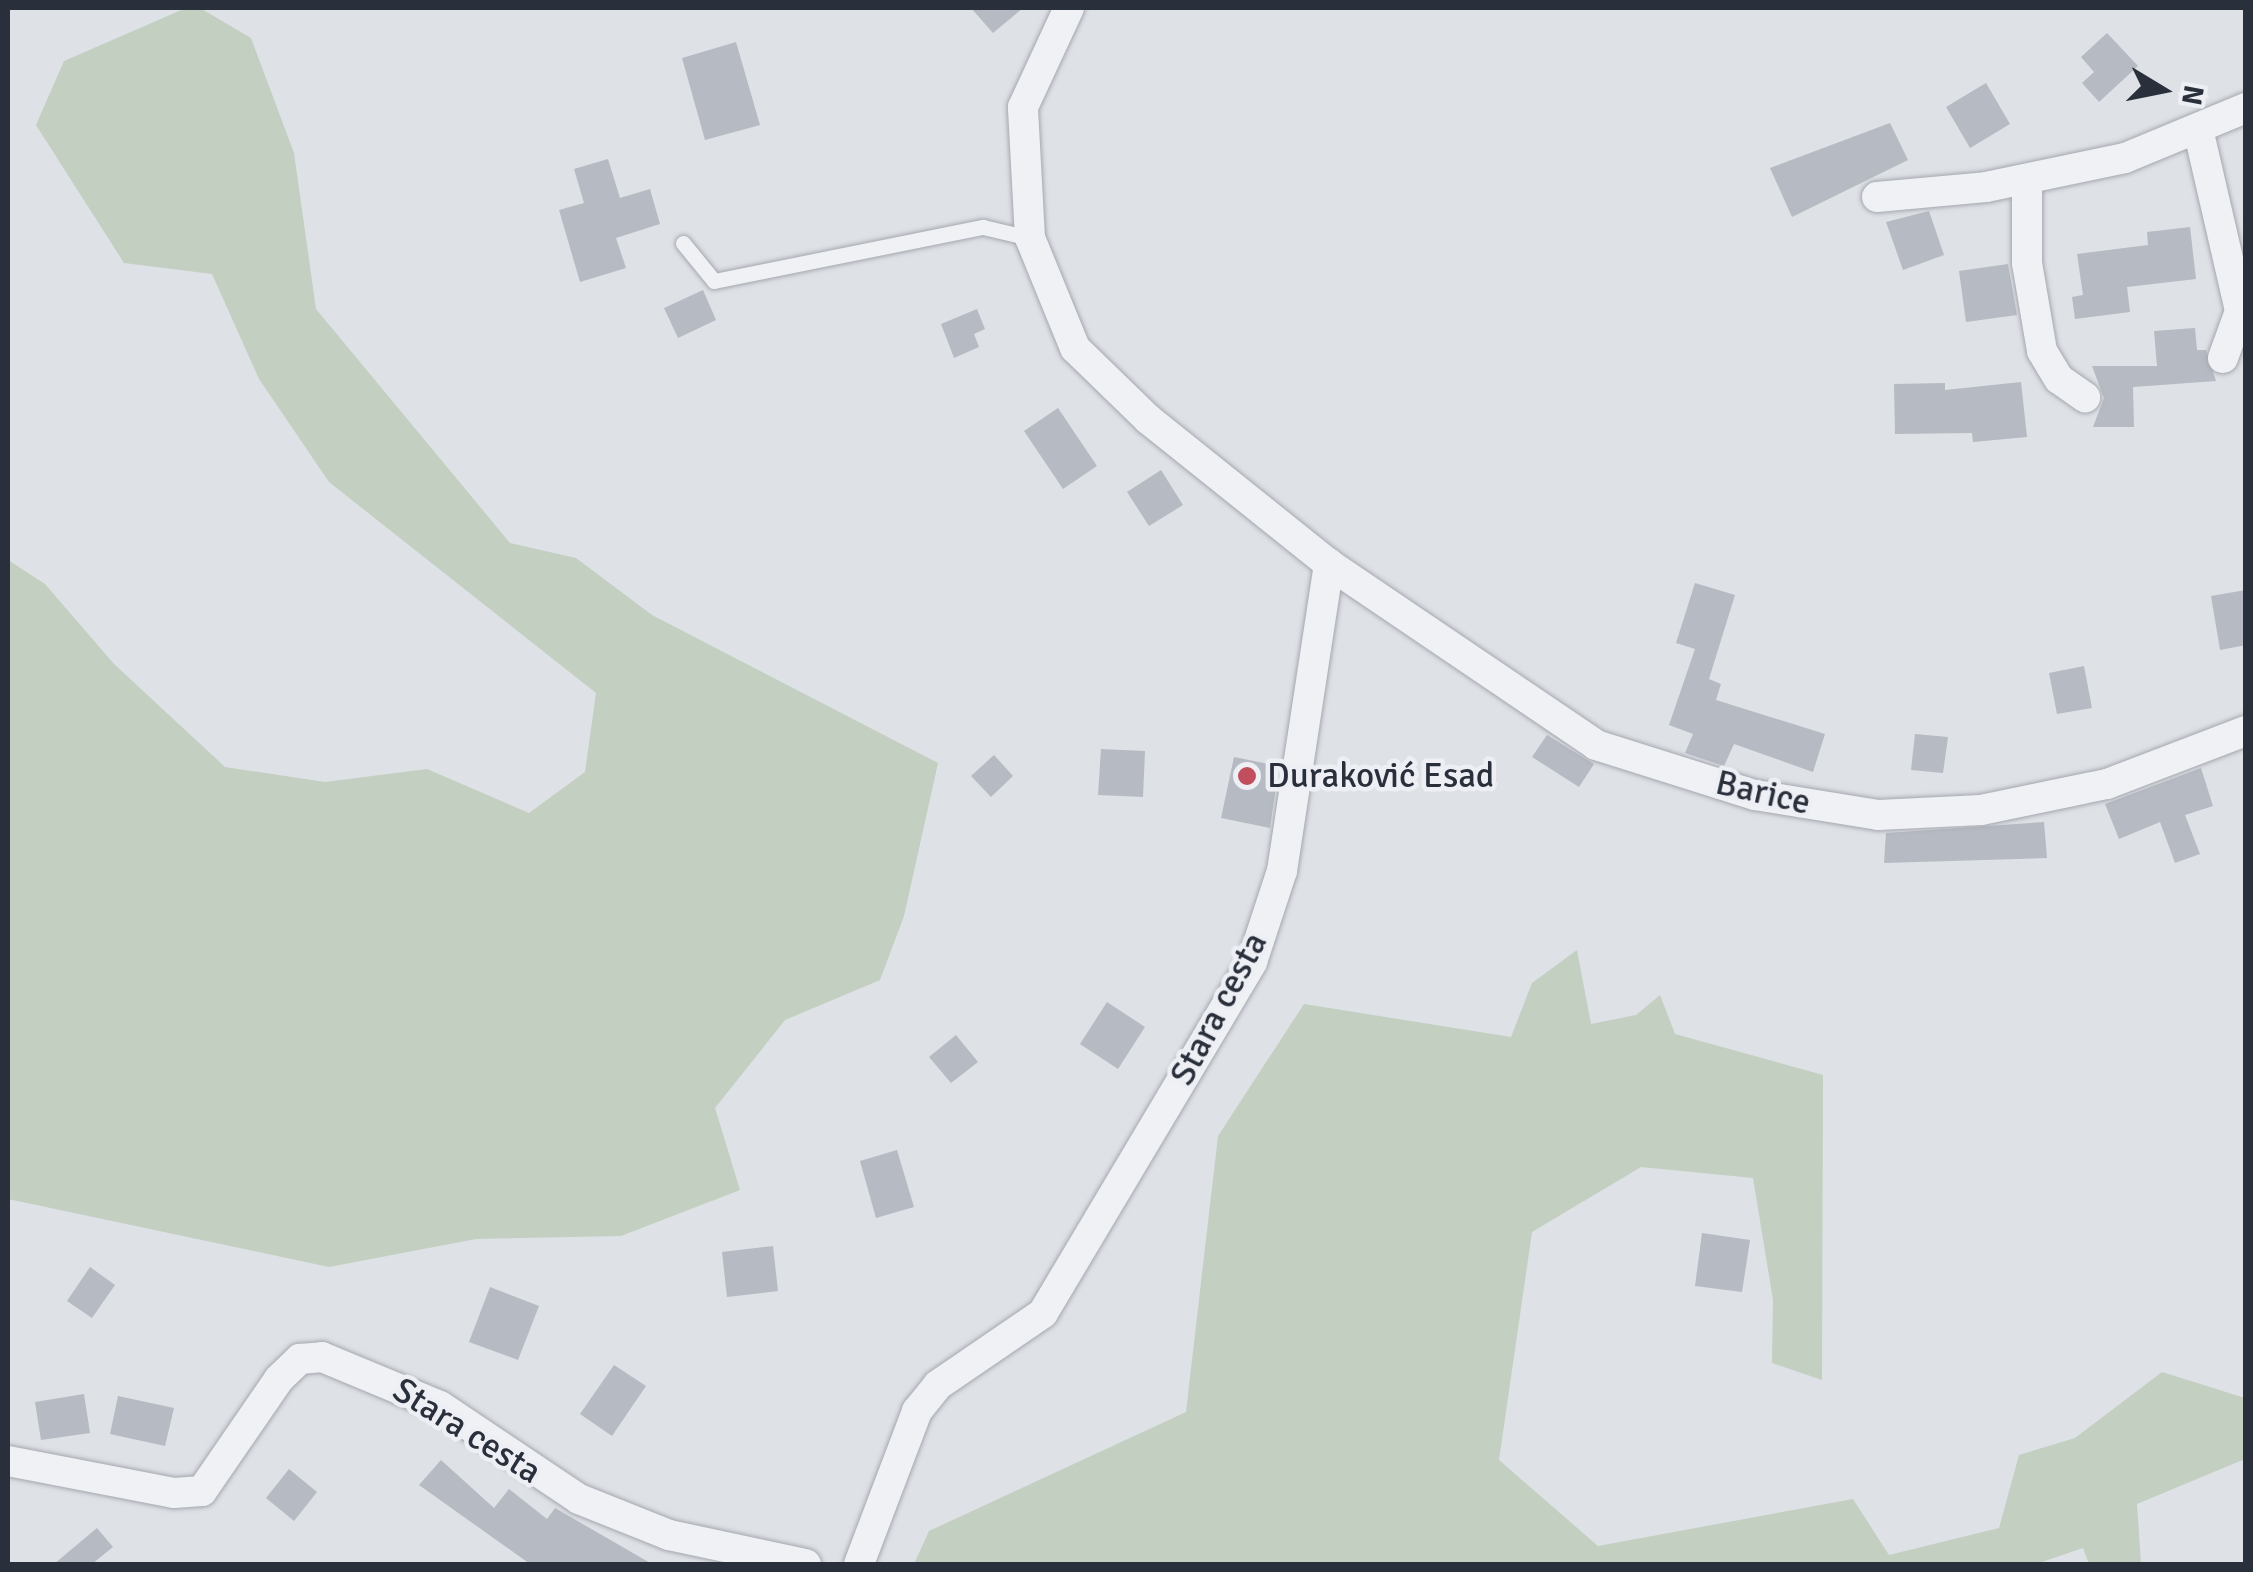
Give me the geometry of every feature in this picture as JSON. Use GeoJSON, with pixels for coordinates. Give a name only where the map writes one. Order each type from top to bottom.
{"type":"FeatureCollection","features":[{"type":"Feature","properties":{"kind":"street"},"geometry":{"type":"LineString","coordinates":[[1069,8],[1023,107],[1030,238],[1076,348],[1149,420],[1329,564]]}},
{"type":"Feature","properties":{"kind":"street"},"geometry":{"type":"LineString","coordinates":[[1877,197],[2027,181],[2199,132],[2246,108]]}},
{"type":"Feature","properties":{"kind":"street"},"geometry":{"type":"LineString","coordinates":[[2199,132],[2240,311],[2223,358]]}},
{"type":"Feature","properties":{"kind":"street"},"geometry":{"type":"LineString","coordinates":[[2027,181],[2027,264],[2042,351],[2059,379],[2085,397]]}},
{"type":"Feature","properties":{"kind":"street","name":"Barice"},"geometry":{"type":"LineString","coordinates":[[1329,564],[1596,745],[1754,796],[1878,816],[1981,810],[2107,784],[2246,732]]}},
{"type":"Feature","properties":{"kind":"street","name":"Stara cesta"},"geometry":{"type":"LineString","coordinates":[[858,1564],[917,1411],[938,1385],[1043,1313],[1252,962],[1282,871],[1329,564]]}},
{"type":"Feature","properties":{"kind":"street","name":"Stara cesta"},"geometry":{"type":"LineString","coordinates":[[8,1460],[174,1493],[202,1490],[279,1379],[300,1359],[322,1357],[440,1406],[579,1499],[669,1534],[806,1564]]}},
{"type":"Feature","properties":{"kind":"lane"},"geometry":{"type":"LineString","coordinates":[[683,243],[714,281],[983,227],[1030,238]]}},
{"type":"Feature","properties":{"kind":"green space"},"geometry":{"type":"Polygon","coordinates":[[[186,8],[200,8],[251,38],[294,153],[316,309],[510,543],[576,558],[652,615],[938,763],[904,916],[880,980],[785,1020],[715,1108],[740,1190],[621,1236],[476,1239],[329,1267],[8,1199],[8,560],[45,584],[114,664],[225,767],[325,782],[427,769],[529,813],[585,772],[596,693],[329,482],[259,379],[212,274],[124,263],[36,125],[64,61],[186,8]]]}},
{"type":"Feature","properties":{"kind":"green space"},"geometry":{"type":"Polygon","coordinates":[[[1577,950],[1591,1024],[1636,1015],[1660,995],[1675,1034],[1823,1075],[1822,1380],[1772,1363],[1773,1300],[1753,1178],[1641,1167],[1532,1232],[1499,1460],[1598,1546],[1853,1499],[1889,1555],[1999,1528],[2019,1455],[2075,1438],[2162,1372],[2245,1398],[2245,1459],[2137,1504],[2141,1564],[2089,1564],[2083,1548],[2036,1564],[914,1564],[929,1531],[1186,1412],[1218,1136],[1304,1004],[1511,1037],[1532,983],[1577,950]]]}},
{"type":"Feature","properties":{"kind":"building"},"geometry":{"type":"Polygon","coordinates":[[[971,8],[1023,8],[993,33],[971,8]]]}},
{"type":"Feature","properties":{"kind":"building"},"geometry":{"type":"Polygon","coordinates":[[[2107,33],[2138,66],[2099,102],[2082,83],[2094,72],[2081,57],[2107,33]]]}},
{"type":"Feature","properties":{"kind":"building"},"geometry":{"type":"Polygon","coordinates":[[[736,42],[760,125],[705,140],[682,58],[736,42]]]}},
{"type":"Feature","properties":{"kind":"building"},"geometry":{"type":"Polygon","coordinates":[[[1986,83],[2010,124],[1970,148],[1946,107],[1986,83]]]}},
{"type":"Feature","properties":{"kind":"building"},"geometry":{"type":"Polygon","coordinates":[[[1890,123],[1908,160],[1792,217],[1770,168],[1890,123]]]}},
{"type":"Feature","properties":{"kind":"building"},"geometry":{"type":"Polygon","coordinates":[[[608,159],[620,198],[650,189],[660,224],[616,238],[626,268],[580,282],[559,210],[584,203],[574,169],[608,159]]]}},
{"type":"Feature","properties":{"kind":"building"},"geometry":{"type":"Polygon","coordinates":[[[1929,211],[1944,255],[1903,270],[1886,222],[1929,211]]]}},
{"type":"Feature","properties":{"kind":"building"},"geometry":{"type":"Polygon","coordinates":[[[2190,227],[2196,279],[2127,287],[2130,312],[2075,319],[2072,297],[2083,295],[2077,254],[2148,245],[2147,232],[2190,227]]]}},
{"type":"Feature","properties":{"kind":"building"},"geometry":{"type":"Polygon","coordinates":[[[2008,264],[2017,315],[1966,322],[1959,271],[2008,264]]]}},
{"type":"Feature","properties":{"kind":"building"},"geometry":{"type":"Polygon","coordinates":[[[703,290],[716,320],[678,338],[664,308],[703,290]]]}},
{"type":"Feature","properties":{"kind":"building"},"geometry":{"type":"Polygon","coordinates":[[[977,309],[985,329],[974,334],[979,347],[954,358],[941,324],[977,309]]]}},
{"type":"Feature","properties":{"kind":"building"},"geometry":{"type":"Polygon","coordinates":[[[2195,328],[2197,350],[2206,350],[2216,381],[2133,387],[2134,427],[2093,427],[2104,398],[2092,366],[2157,366],[2154,331],[2195,328]]]}},
{"type":"Feature","properties":{"kind":"building"},"geometry":{"type":"Polygon","coordinates":[[[2021,382],[2027,437],[1973,442],[1972,433],[1895,434],[1894,384],[1945,383],[1945,390],[2021,382]]]}},
{"type":"Feature","properties":{"kind":"building"},"geometry":{"type":"Polygon","coordinates":[[[1058,408],[1097,466],[1063,489],[1024,431],[1058,408]]]}},
{"type":"Feature","properties":{"kind":"building"},"geometry":{"type":"Polygon","coordinates":[[[1161,470],[1183,505],[1149,526],[1127,492],[1161,470]]]}},
{"type":"Feature","properties":{"kind":"building"},"geometry":{"type":"Polygon","coordinates":[[[1695,583],[1735,595],[1709,679],[1721,684],[1716,700],[1825,734],[1813,772],[1734,744],[1724,766],[1685,753],[1693,734],[1669,725],[1695,649],[1676,643],[1695,583]]]}},
{"type":"Feature","properties":{"kind":"building"},"geometry":{"type":"Polygon","coordinates":[[[2246,590],[2246,645],[2220,650],[2211,596],[2246,590]]]}},
{"type":"Feature","properties":{"kind":"building"},"geometry":{"type":"Polygon","coordinates":[[[2084,666],[2092,708],[2057,714],[2049,673],[2084,666]]]}},
{"type":"Feature","properties":{"kind":"building"},"geometry":{"type":"Polygon","coordinates":[[[1915,734],[1948,737],[1943,773],[1911,770],[1915,734]]]}},
{"type":"Feature","properties":{"kind":"building"},"geometry":{"type":"Polygon","coordinates":[[[1547,735],[1594,764],[1579,787],[1532,757],[1547,735]]]}},
{"type":"Feature","properties":{"kind":"building"},"geometry":{"type":"Polygon","coordinates":[[[1101,749],[1145,751],[1143,797],[1098,795],[1101,749]]]}},
{"type":"Feature","properties":{"kind":"building"},"geometry":{"type":"Polygon","coordinates":[[[994,755],[1013,776],[991,797],[971,776],[994,755]]]}},
{"type":"Feature","properties":{"kind":"building"},"geometry":{"type":"Polygon","coordinates":[[[1234,757],[1279,766],[1270,828],[1221,818],[1234,757]]]}},
{"type":"Feature","properties":{"kind":"building"},"geometry":{"type":"Polygon","coordinates":[[[2201,768],[2213,806],[2185,815],[2200,854],[2175,863],[2160,822],[2119,839],[2105,804],[2201,768]]]}},
{"type":"Feature","properties":{"kind":"building"},"geometry":{"type":"Polygon","coordinates":[[[2044,822],[2047,858],[1884,863],[1886,833],[2044,822]]]}},
{"type":"Feature","properties":{"kind":"building"},"geometry":{"type":"Polygon","coordinates":[[[1107,1002],[1145,1027],[1118,1069],[1080,1044],[1107,1002]]]}},
{"type":"Feature","properties":{"kind":"building"},"geometry":{"type":"Polygon","coordinates":[[[956,1035],[978,1062],[951,1083],[929,1057],[956,1035]]]}},
{"type":"Feature","properties":{"kind":"building"},"geometry":{"type":"Polygon","coordinates":[[[897,1150],[914,1207],[876,1218],[860,1161],[897,1150]]]}},
{"type":"Feature","properties":{"kind":"building"},"geometry":{"type":"Polygon","coordinates":[[[1702,1233],[1750,1240],[1742,1292],[1695,1286],[1702,1233]]]}},
{"type":"Feature","properties":{"kind":"building"},"geometry":{"type":"Polygon","coordinates":[[[773,1246],[778,1291],[727,1297],[722,1252],[773,1246]]]}},
{"type":"Feature","properties":{"kind":"building"},"geometry":{"type":"Polygon","coordinates":[[[90,1267],[115,1285],[92,1318],[67,1301],[90,1267]]]}},
{"type":"Feature","properties":{"kind":"building"},"geometry":{"type":"Polygon","coordinates":[[[490,1287],[539,1306],[518,1360],[469,1342],[490,1287]]]}},
{"type":"Feature","properties":{"kind":"building"},"geometry":{"type":"Polygon","coordinates":[[[614,1365],[646,1386],[612,1436],[580,1414],[614,1365]]]}},
{"type":"Feature","properties":{"kind":"building"},"geometry":{"type":"Polygon","coordinates":[[[84,1394],[90,1433],[41,1440],[35,1402],[84,1394]]]}},
{"type":"Feature","properties":{"kind":"building"},"geometry":{"type":"Polygon","coordinates":[[[118,1396],[174,1408],[165,1446],[110,1434],[118,1396]]]}},
{"type":"Feature","properties":{"kind":"building"},"geometry":{"type":"Polygon","coordinates":[[[441,1460],[494,1508],[509,1489],[547,1519],[555,1508],[652,1564],[530,1564],[419,1485],[441,1460]]]}},
{"type":"Feature","properties":{"kind":"building"},"geometry":{"type":"Polygon","coordinates":[[[289,1469],[317,1492],[294,1521],[266,1498],[289,1469]]]}},
{"type":"Feature","properties":{"kind":"building"},"geometry":{"type":"Polygon","coordinates":[[[97,1528],[113,1547],[92,1564],[54,1564],[97,1528]]]}},
{"type":"Feature","properties":{"kind":"place","name":"Duraković Esad"},"geometry":{"type":"Point","coordinates":[1247,776]}}]}
